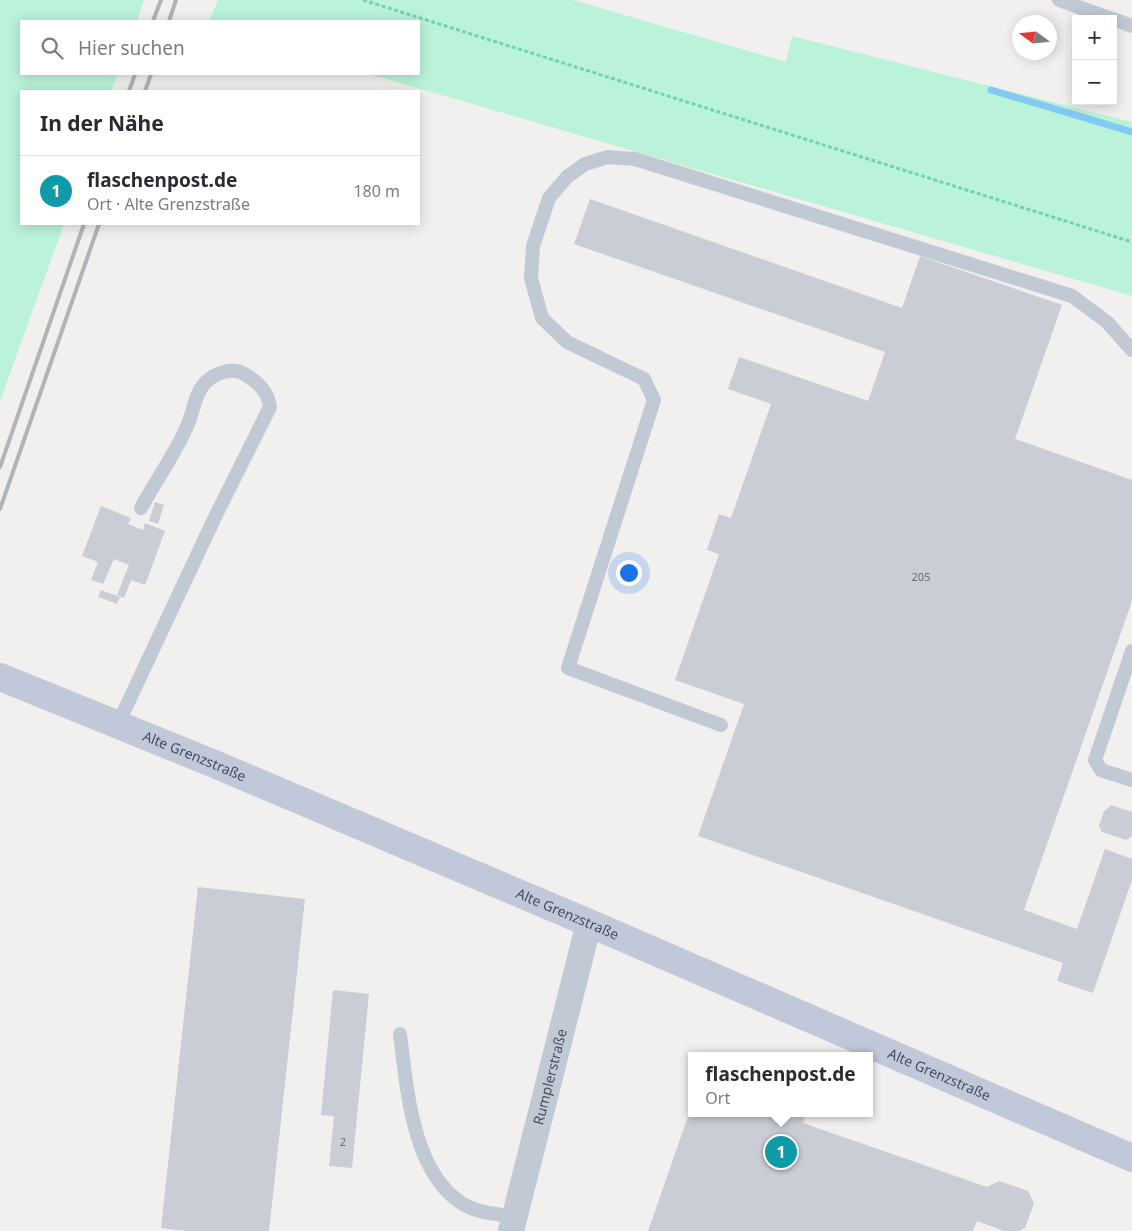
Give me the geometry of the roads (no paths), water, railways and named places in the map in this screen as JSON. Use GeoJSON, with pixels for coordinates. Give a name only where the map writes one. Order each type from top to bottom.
{"type":"FeatureCollection","features":[{"type":"Feature","properties":{"kind":"street","name":"Alte Grenzstraße"},"geometry":{"type":"LineString","coordinates":[[0,678],[118,724],[590,923],[1132,1158]]}},
{"type":"Feature","properties":{"kind":"street","name":"Rumplerstraße"},"geometry":{"type":"LineString","coordinates":[[513,1224],[590,923]]}},
{"type":"Feature","properties":{"kind":"lane"},"geometry":{"type":"LineString","coordinates":[[1058,0],[1101,15]]}},
{"type":"Feature","properties":{"kind":"lane"},"geometry":{"type":"LineString","coordinates":[[1117,20],[1132,26]]}},
{"type":"Feature","properties":{"kind":"lane"},"geometry":{"type":"LineString","coordinates":[[721,725],[568,668],[654,400],[644,379],[567,342],[542,318],[531,278],[533,246],[549,198],[567,177],[585,164],[608,157],[635,159],[690,178],[1072,296],[1106,322],[1132,350]]}},
{"type":"Feature","properties":{"kind":"lane"},"geometry":{"type":"LineString","coordinates":[[118,724],[216,517],[267,416],[270,407],[268,396],[255,381],[243,373],[233,371],[214,377],[204,384],[196,398],[188,424],[141,508]]}},
{"type":"Feature","properties":{"kind":"lane"},"geometry":{"type":"LineString","coordinates":[[1132,651],[1095,760],[1101,770],[1132,780]]}},
{"type":"Feature","properties":{"kind":"lane"},"geometry":{"type":"LineString","coordinates":[[400,1034],[414,1127],[431,1168],[446,1192],[465,1206],[513,1224]]}},
{"type":"Feature","properties":{"kind":"waterway"},"geometry":{"type":"LineString","coordinates":[[991,90],[1132,132]]}},
{"type":"Feature","properties":{"kind":"railway"},"geometry":{"type":"LineString","coordinates":[[153,20],[161,0]]}},
{"type":"Feature","properties":{"kind":"railway"},"geometry":{"type":"LineString","coordinates":[[169,20],[176,0]]}},
{"type":"Feature","properties":{"kind":"railway"},"geometry":{"type":"LineString","coordinates":[[129,90],[135,75]]}},
{"type":"Feature","properties":{"kind":"railway"},"geometry":{"type":"LineString","coordinates":[[145,90],[151,75]]}},
{"type":"Feature","properties":{"kind":"railway"},"geometry":{"type":"LineString","coordinates":[[0,467],[84,225]]}},
{"type":"Feature","properties":{"kind":"railway"},"geometry":{"type":"LineString","coordinates":[[0,509],[99,225]]}},
{"type":"Feature","properties":{"kind":"place","name":"flaschenpost.de"},"geometry":{"type":"Point","coordinates":[781,1152]}}]}
